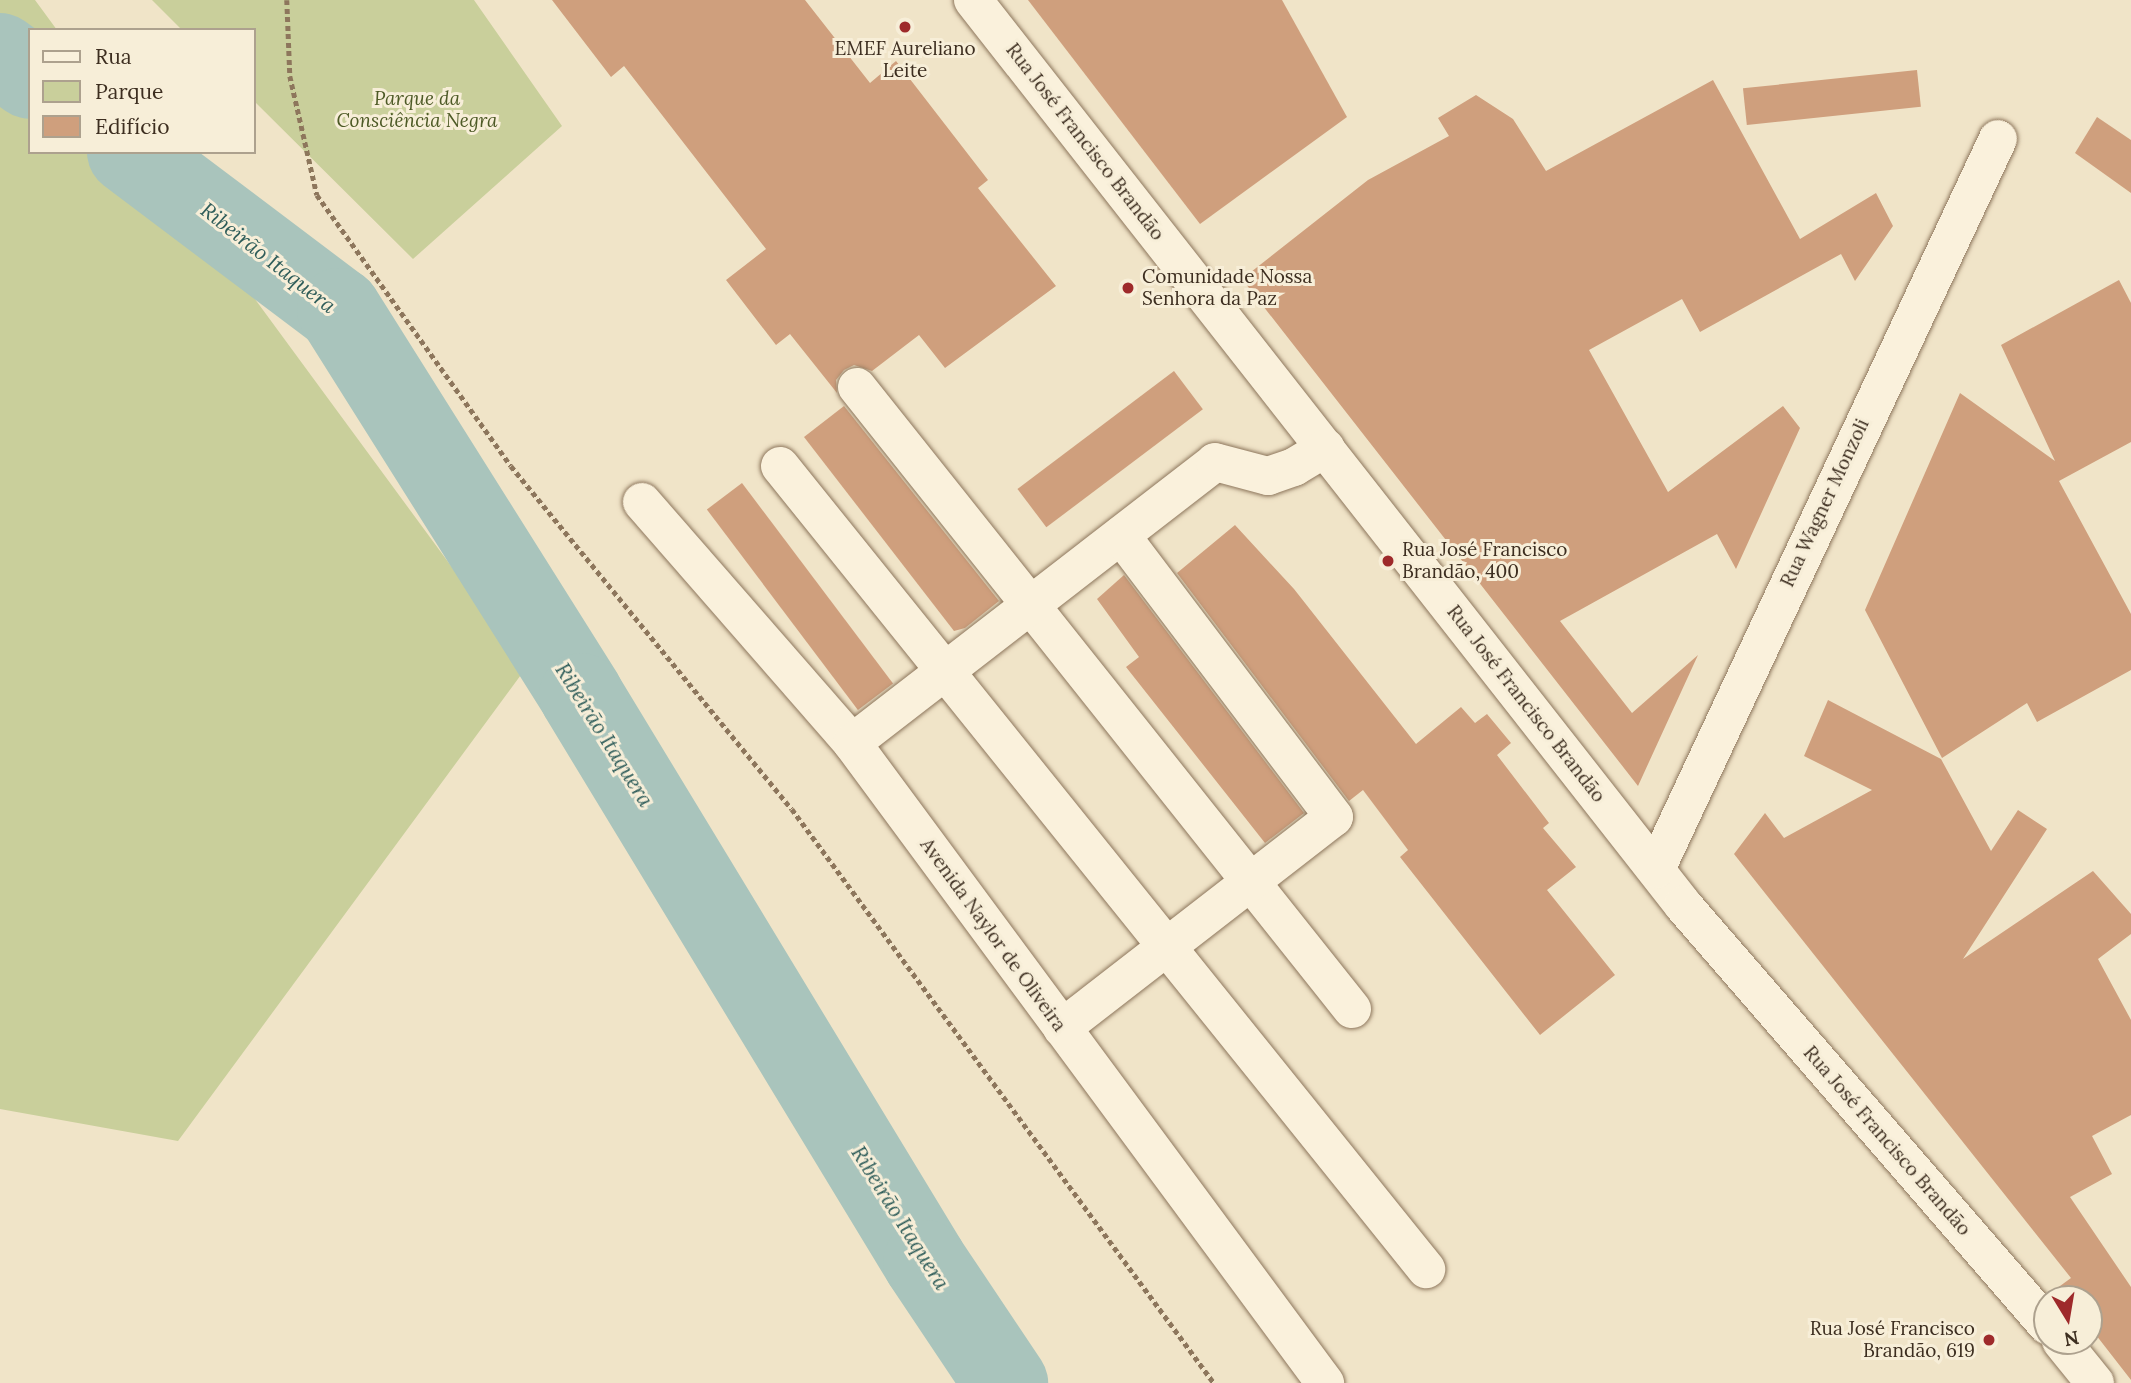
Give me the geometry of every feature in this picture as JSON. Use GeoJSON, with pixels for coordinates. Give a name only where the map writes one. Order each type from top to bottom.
{"type":"FeatureCollection","features":[{"type":"Feature","properties":{"kind":"street","name":"Rua José Francisco Brandão"},"geometry":{"type":"LineString","coordinates":[[973,0],[1656,869],[2033,1309]]}},
{"type":"Feature","properties":{"kind":"street","name":"Rua Wagner Monzoli"},"geometry":{"type":"LineString","coordinates":[[1656,869],[1998,139]]}},
{"type":"Feature","properties":{"kind":"street"},"geometry":{"type":"LineString","coordinates":[[857,387],[1352,1009]]}},
{"type":"Feature","properties":{"kind":"street"},"geometry":{"type":"LineString","coordinates":[[852,743],[1215,462],[1268,475],[1294,467],[1326,448]]}},
{"type":"Feature","properties":{"kind":"street"},"geometry":{"type":"LineString","coordinates":[[780,466],[1426,1269]]}},
{"type":"Feature","properties":{"kind":"street","name":"Avenida Naylor de Oliveira"},"geometry":{"type":"LineString","coordinates":[[642,502],[852,743],[1325,1383]]}},
{"type":"Feature","properties":{"kind":"street"},"geometry":{"type":"LineString","coordinates":[[1062,1028],[1334,817],[1121,535]]}},
{"type":"Feature","properties":{"kind":"street"},"geometry":{"type":"LineString","coordinates":[[2072,1355],[2095,1383]]}},
{"type":"Feature","properties":{"kind":"path"},"geometry":{"type":"LineString","coordinates":[[287,0],[290,76],[317,195],[512,466],[792,809],[1214,1383]]}},
{"type":"Feature","properties":{"kind":"green space"},"geometry":{"type":"Polygon","coordinates":[[[0,0],[35,0],[56,28],[28,28],[28,154],[148,154],[526,668],[178,1141],[0,1109],[0,0]]]}},
{"type":"Feature","properties":{"kind":"green space","name":"Parque da Consciência Negra"},"geometry":{"type":"Polygon","coordinates":[[[152,0],[474,0],[562,126],[413,259],[256,103],[256,28],[180,28],[152,0]]]}},
{"type":"Feature","properties":{"kind":"building"},"geometry":{"type":"Polygon","coordinates":[[[552,0],[805,0],[870,83],[896,61],[988,180],[978,188],[1056,286],[945,368],[919,335],[872,371],[854,365],[844,370],[836,380],[837,393],[790,334],[776,345],[726,280],[766,249],[624,66],[611,77],[552,0]]]}},
{"type":"Feature","properties":{"kind":"building"},"geometry":{"type":"Polygon","coordinates":[[[1028,0],[1282,0],[1347,117],[1200,224],[1028,0]]]}},
{"type":"Feature","properties":{"kind":"building"},"geometry":{"type":"Polygon","coordinates":[[[1917,70],[1921,107],[1747,125],[1743,88],[1917,70]]]}},
{"type":"Feature","properties":{"kind":"building"},"geometry":{"type":"Polygon","coordinates":[[[1713,80],[1800,239],[1876,193],[1893,226],[1855,281],[1841,254],[1700,332],[1682,299],[1589,350],[1668,492],[1783,406],[1800,428],[1736,569],[1717,534],[1560,621],[1632,713],[1698,655],[1638,786],[1242,279],[1368,180],[1449,136],[1438,118],[1476,95],[1513,119],[1546,171],[1713,80]]]}},
{"type":"Feature","properties":{"kind":"building"},"geometry":{"type":"Polygon","coordinates":[[[2097,117],[2131,140],[2131,193],[2075,153],[2097,117]]]}},
{"type":"Feature","properties":{"kind":"building"},"geometry":{"type":"Polygon","coordinates":[[[2119,280],[2131,303],[2131,442],[2059,481],[2131,614],[2131,670],[2037,722],[2027,703],[1942,758],[1865,610],[1960,393],[2055,461],[2001,345],[2119,280]]]}},
{"type":"Feature","properties":{"kind":"building"},"geometry":{"type":"Polygon","coordinates":[[[1174,371],[1203,409],[1046,527],[1017,489],[1174,371]]]}},
{"type":"Feature","properties":{"kind":"building"},"geometry":{"type":"Polygon","coordinates":[[[844,406],[999,601],[965,628],[954,631],[804,437],[844,406]]]}},
{"type":"Feature","properties":{"kind":"building"},"geometry":{"type":"Polygon","coordinates":[[[742,483],[893,683],[858,710],[707,509],[742,483]]]}},
{"type":"Feature","properties":{"kind":"building"},"geometry":{"type":"Polygon","coordinates":[[[1235,525],[1294,589],[1416,744],[1461,707],[1475,723],[1487,714],[1511,743],[1497,755],[1549,823],[1543,828],[1576,867],[1547,890],[1615,975],[1540,1035],[1400,857],[1408,850],[1363,790],[1349,801],[1177,573],[1235,525]]]}},
{"type":"Feature","properties":{"kind":"building"},"geometry":{"type":"Polygon","coordinates":[[[1124,575],[1304,813],[1265,843],[1126,667],[1139,657],[1097,599],[1124,575]]]}},
{"type":"Feature","properties":{"kind":"building"},"geometry":{"type":"Polygon","coordinates":[[[1828,700],[1941,759],[1991,851],[2018,810],[2047,829],[1963,959],[2093,871],[2131,914],[2131,934],[2098,959],[2131,1020],[2131,1115],[2092,1136],[2112,1174],[2070,1197],[2131,1287],[2131,1380],[2103,1344],[2103,1285],[2061,1285],[2071,1278],[1734,854],[1765,813],[1784,838],[1872,790],[1804,756],[1828,700]]]}},
{"type":"Feature","properties":{"kind":"waterway","name":"Ribeirão Itaquera"},"geometry":{"type":"LineString","coordinates":[[0,55],[28,76]]}},
{"type":"Feature","properties":{"kind":"waterway","name":"Ribeirão Itaquera"},"geometry":{"type":"LineString","coordinates":[[132,154],[339,310],[581,695],[925,1262],[1006,1383]]}},
{"type":"Feature","properties":{"kind":"place","name":"EMEF Aureliano Leite"},"geometry":{"type":"Point","coordinates":[905,27]}},
{"type":"Feature","properties":{"kind":"place","name":"Comunidade Nossa Senhora da Paz"},"geometry":{"type":"Point","coordinates":[1128,288]}},
{"type":"Feature","properties":{"kind":"place","name":"Rua José Francisco Brandão, 400"},"geometry":{"type":"Point","coordinates":[1388,561]}},
{"type":"Feature","properties":{"kind":"place","name":"Rua José Francisco Brandão, 619"},"geometry":{"type":"Point","coordinates":[1989,1340]}}]}
